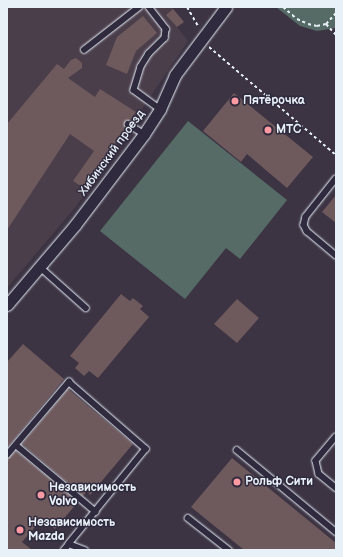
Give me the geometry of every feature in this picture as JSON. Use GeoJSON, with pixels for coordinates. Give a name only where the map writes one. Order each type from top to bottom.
{"type":"FeatureCollection","features":[{"type":"Feature","properties":{"kind":"street","name":"Хибинский проезд"},"geometry":{"type":"LineString","coordinates":[[7,305],[75,225],[144,134],[160,109],[175,75],[202,36],[226,7]]}},
{"type":"Feature","properties":{"kind":"lane"},"geometry":{"type":"LineString","coordinates":[[84,50],[139,7]]}},
{"type":"Feature","properties":{"kind":"lane"},"geometry":{"type":"LineString","coordinates":[[149,7],[166,29],[165,38],[149,54],[141,68],[134,90],[160,109]]}},
{"type":"Feature","properties":{"kind":"lane"},"geometry":{"type":"LineString","coordinates":[[128,124],[144,134]]}},
{"type":"Feature","properties":{"kind":"lane"},"geometry":{"type":"LineString","coordinates":[[336,180],[306,217],[304,225],[307,231],[336,255]]}},
{"type":"Feature","properties":{"kind":"lane"},"geometry":{"type":"LineString","coordinates":[[39,266],[86,308]]}},
{"type":"Feature","properties":{"kind":"lane"},"geometry":{"type":"LineString","coordinates":[[7,455],[69,382],[146,449],[64,550]]}},
{"type":"Feature","properties":{"kind":"lane"},"geometry":{"type":"LineString","coordinates":[[336,437],[316,461],[319,474],[336,488]]}},
{"type":"Feature","properties":{"kind":"lane"},"geometry":{"type":"LineString","coordinates":[[16,445],[96,512]]}},
{"type":"Feature","properties":{"kind":"lane"},"geometry":{"type":"LineString","coordinates":[[237,450],[336,532]]}},
{"type":"Feature","properties":{"kind":"lane"},"geometry":{"type":"LineString","coordinates":[[188,518],[229,550]]}},
{"type":"Feature","properties":{"kind":"lane"},"geometry":{"type":"LineString","coordinates":[[69,544],[85,550]]}},
{"type":"Feature","properties":{"kind":"path"},"geometry":{"type":"LineString","coordinates":[[187,7],[206,45],[336,155]]}},
{"type":"Feature","properties":{"kind":"path"},"geometry":{"type":"LineString","coordinates":[[283,7],[296,19],[317,26],[326,24],[336,13]]}},
{"type":"Feature","properties":{"kind":"path"},"geometry":{"type":"LineString","coordinates":[[326,24],[336,35]]}},
{"type":"Feature","properties":{"kind":"shaded area"},"geometry":{"type":"Polygon","coordinates":[[[7,7],[172,7],[184,22],[177,27],[188,41],[77,205],[7,288],[7,7]]]}},
{"type":"Feature","properties":{"kind":"green space"},"geometry":{"type":"Polygon","coordinates":[[[276,7],[336,7],[336,28],[317,31],[300,26],[276,7]]]}},
{"type":"Feature","properties":{"kind":"green space"},"geometry":{"type":"Polygon","coordinates":[[[188,121],[287,200],[240,259],[226,248],[185,299],[100,231],[188,121]]]}},
{"type":"Feature","properties":{"kind":"building"},"geometry":{"type":"Polygon","coordinates":[[[173,9],[184,22],[177,27],[166,15],[173,9]]]}},
{"type":"Feature","properties":{"kind":"building"},"geometry":{"type":"Polygon","coordinates":[[[143,16],[157,33],[136,51],[127,74],[106,65],[117,37],[143,16]]]}},
{"type":"Feature","properties":{"kind":"building"},"geometry":{"type":"Polygon","coordinates":[[[76,58],[82,63],[82,68],[68,78],[95,97],[100,89],[136,112],[130,120],[125,121],[126,127],[105,158],[97,175],[84,188],[73,181],[94,151],[70,134],[7,230],[7,124],[57,64],[64,69],[71,60],[76,58]]]}},
{"type":"Feature","properties":{"kind":"building"},"geometry":{"type":"Polygon","coordinates":[[[234,93],[313,157],[287,188],[247,154],[241,162],[203,131],[234,93]]]}},
{"type":"Feature","properties":{"kind":"building"},"geometry":{"type":"Polygon","coordinates":[[[336,195],[336,223],[322,212],[336,195]]]}},
{"type":"Feature","properties":{"kind":"building"},"geometry":{"type":"Polygon","coordinates":[[[121,294],[130,301],[133,298],[143,306],[140,309],[149,317],[98,378],[89,371],[84,376],[75,368],[79,363],[70,356],[121,294]]]}},
{"type":"Feature","properties":{"kind":"building"},"geometry":{"type":"Polygon","coordinates":[[[237,299],[259,318],[237,343],[214,324],[237,299]]]}},
{"type":"Feature","properties":{"kind":"building"},"geometry":{"type":"Polygon","coordinates":[[[23,344],[64,379],[7,448],[7,362],[23,344]]]}},
{"type":"Feature","properties":{"kind":"building"},"geometry":{"type":"Polygon","coordinates":[[[68,389],[133,444],[90,495],[87,491],[83,496],[22,444],[68,389]]]}},
{"type":"Feature","properties":{"kind":"building"},"geometry":{"type":"Polygon","coordinates":[[[16,451],[78,502],[55,529],[43,518],[22,542],[32,550],[7,550],[7,459],[16,451]]]}},
{"type":"Feature","properties":{"kind":"building","name":"Рольф Сити"},"geometry":{"type":"Polygon","coordinates":[[[232,458],[336,543],[336,550],[244,550],[191,507],[232,458]]]}},
{"type":"Feature","properties":{"kind":"place","name":"Пятёрочка"},"geometry":{"type":"Point","coordinates":[235,101]}},
{"type":"Feature","properties":{"kind":"place","name":"МТС"},"geometry":{"type":"Point","coordinates":[268,130]}},
{"type":"Feature","properties":{"kind":"place","name":"Рольф Сити"},"geometry":{"type":"Point","coordinates":[237,482]}},
{"type":"Feature","properties":{"kind":"place","name":"Независимость Volvo"},"geometry":{"type":"Point","coordinates":[41,495]}},
{"type":"Feature","properties":{"kind":"place","name":"Независимость Mazda"},"geometry":{"type":"Point","coordinates":[20,530]}}]}
